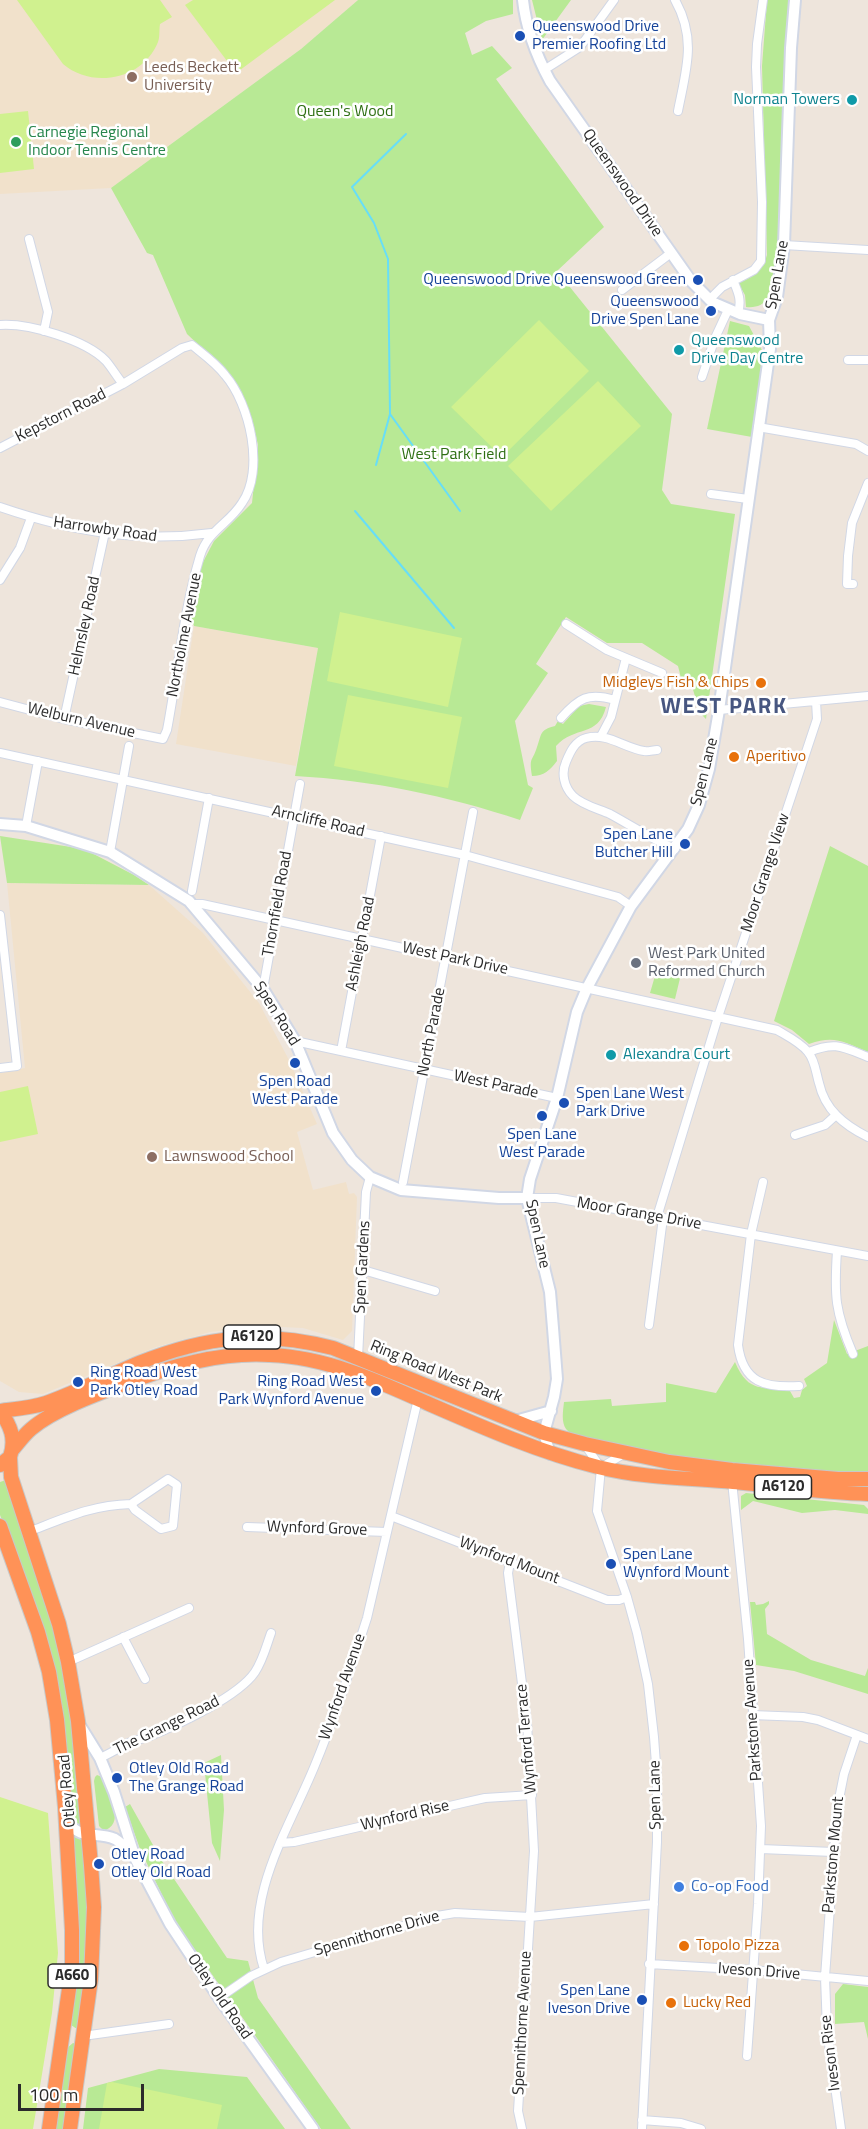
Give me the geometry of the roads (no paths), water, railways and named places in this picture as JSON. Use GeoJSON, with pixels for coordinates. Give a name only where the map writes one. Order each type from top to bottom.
{"type":"FeatureCollection","features":[{"type":"Feature","properties":{"kind":"highway","name":"Ring Road West Park"},"geometry":{"type":"LineString","coordinates":[[0,1411],[45,1404],[141,1362],[208,1342],[241,1337],[301,1340],[333,1348],[544,1434],[732,1476],[840,1493],[868,1494]]}},
{"type":"Feature","properties":{"kind":"highway","name":"Ring Road West Park"},"geometry":{"type":"LineString","coordinates":[[8,1457],[30,1429],[76,1403],[145,1376],[210,1358],[270,1354],[328,1364],[418,1399],[522,1444],[600,1468],[656,1476],[868,1479]]}},
{"type":"Feature","properties":{"kind":"highway","name":"A6120"},"geometry":{"type":"LineString","coordinates":[[0,1411],[9,1422],[13,1435],[8,1457]]}},
{"type":"Feature","properties":{"kind":"highway","name":"Otley Road"},"geometry":{"type":"LineString","coordinates":[[8,1457],[11,1477],[59,1624],[68,1662],[95,1836],[94,1944],[70,2129]]}},
{"type":"Feature","properties":{"kind":"highway","name":"Otley Road"},"geometry":{"type":"LineString","coordinates":[[0,1526],[38,1632],[49,1672],[57,1720],[66,1821],[72,1968],[50,2129]]}},
{"type":"Feature","properties":{"kind":"highway"},"geometry":{"type":"LineString","coordinates":[[64,2033],[83,2036]]}},
{"type":"Feature","properties":{"kind":"street","name":"Queenswood Drive"},"geometry":{"type":"LineString","coordinates":[[523,0],[529,31],[544,70],[691,281],[709,300],[733,311],[769,320]]}},
{"type":"Feature","properties":{"kind":"street"},"geometry":{"type":"LineString","coordinates":[[544,70],[580,47],[614,0]]}},
{"type":"Feature","properties":{"kind":"street"},"geometry":{"type":"LineString","coordinates":[[675,0],[682,13],[689,40],[678,111]]}},
{"type":"Feature","properties":{"kind":"street","name":"Spen Lane"},"geometry":{"type":"LineString","coordinates":[[709,300],[722,287],[754,270],[761,261],[756,67],[763,0]]}},
{"type":"Feature","properties":{"kind":"street","name":"Spen Lane"},"geometry":{"type":"LineString","coordinates":[[544,1434],[557,1379],[550,1292],[527,1198],[530,1179],[557,1098],[578,1012],[587,988],[631,906],[688,829],[699,805],[709,769],[770,349],[769,320],[777,297],[784,246],[790,57],[795,0]]}},
{"type":"Feature","properties":{"kind":"street"},"geometry":{"type":"LineString","coordinates":[[29,239],[47,305],[47,322],[44,332]]}},
{"type":"Feature","properties":{"kind":"street"},"geometry":{"type":"LineString","coordinates":[[784,246],[868,250]]}},
{"type":"Feature","properties":{"kind":"street"},"geometry":{"type":"LineString","coordinates":[[622,290],[671,253]]}},
{"type":"Feature","properties":{"kind":"street"},"geometry":{"type":"LineString","coordinates":[[702,377],[715,338],[733,311],[741,304],[733,280]]}},
{"type":"Feature","properties":{"kind":"street"},"geometry":{"type":"LineString","coordinates":[[0,325],[25,327],[66,338],[93,351],[106,361],[123,384]]}},
{"type":"Feature","properties":{"kind":"street","name":"Kepstorn Road"},"geometry":{"type":"LineString","coordinates":[[0,448],[123,384],[188,345],[192,345],[211,360],[232,384],[245,415],[255,449],[253,472],[247,495],[242,504],[212,533]]}},
{"type":"Feature","properties":{"kind":"street"},"geometry":{"type":"LineString","coordinates":[[848,360],[868,360]]}},
{"type":"Feature","properties":{"kind":"street"},"geometry":{"type":"LineString","coordinates":[[758,427],[856,444],[868,451]]}},
{"type":"Feature","properties":{"kind":"street"},"geometry":{"type":"LineString","coordinates":[[853,584],[847,584],[852,523],[868,483]]}},
{"type":"Feature","properties":{"kind":"street"},"geometry":{"type":"LineString","coordinates":[[711,494],[748,499]]}},
{"type":"Feature","properties":{"kind":"street","name":"Harrowby Road"},"geometry":{"type":"LineString","coordinates":[[0,507],[67,527],[153,538],[178,538],[212,533]]}},
{"type":"Feature","properties":{"kind":"street"},"geometry":{"type":"LineString","coordinates":[[0,580],[20,548],[31,518]]}},
{"type":"Feature","properties":{"kind":"street","name":"Helmsley Road"},"geometry":{"type":"LineString","coordinates":[[64,718],[105,532]]}},
{"type":"Feature","properties":{"kind":"street","name":"Northolme Avenue"},"geometry":{"type":"LineString","coordinates":[[163,739],[167,730],[187,607],[201,554],[212,533]]}},
{"type":"Feature","properties":{"kind":"street"},"geometry":{"type":"LineString","coordinates":[[566,624],[607,650],[662,673]]}},
{"type":"Feature","properties":{"kind":"street"},"geometry":{"type":"LineString","coordinates":[[602,736],[611,717],[626,658]]}},
{"type":"Feature","properties":{"kind":"street"},"geometry":{"type":"LineString","coordinates":[[561,718],[573,705],[584,698],[600,696],[615,700]]}},
{"type":"Feature","properties":{"kind":"street"},"geometry":{"type":"LineString","coordinates":[[719,710],[868,696]]}},
{"type":"Feature","properties":{"kind":"street","name":"Moor Grange View"},"geometry":{"type":"LineString","coordinates":[[649,1325],[660,1218],[718,1017],[817,719],[816,701]]}},
{"type":"Feature","properties":{"kind":"street","name":"Welburn Avenue"},"geometry":{"type":"LineString","coordinates":[[0,702],[163,739]]}},
{"type":"Feature","properties":{"kind":"street"},"geometry":{"type":"LineString","coordinates":[[657,750],[644,751],[602,736],[581,740],[569,754],[564,767],[564,777],[571,794],[576,799],[610,814],[652,839],[675,849]]}},
{"type":"Feature","properties":{"kind":"street"},"geometry":{"type":"LineString","coordinates":[[110,852],[129,746]]}},
{"type":"Feature","properties":{"kind":"street","name":"Arncliffe Road"},"geometry":{"type":"LineString","coordinates":[[0,753],[465,855],[618,897],[631,906]]}},
{"type":"Feature","properties":{"kind":"street"},"geometry":{"type":"LineString","coordinates":[[26,826],[38,761]]}},
{"type":"Feature","properties":{"kind":"street","name":"Thornfield Road"},"geometry":{"type":"LineString","coordinates":[[262,989],[300,784]]}},
{"type":"Feature","properties":{"kind":"street"},"geometry":{"type":"LineString","coordinates":[[192,891],[209,798]]}},
{"type":"Feature","properties":{"kind":"street","name":"North Parade"},"geometry":{"type":"LineString","coordinates":[[403,1182],[473,812]]}},
{"type":"Feature","properties":{"kind":"street","name":"Spen Road"},"geometry":{"type":"LineString","coordinates":[[0,824],[26,826],[110,852],[191,904],[262,989],[295,1041],[333,1133],[352,1160],[370,1177],[401,1190],[527,1198]]}},
{"type":"Feature","properties":{"kind":"street","name":"Ashleigh Road"},"geometry":{"type":"LineString","coordinates":[[341,1051],[381,836]]}},
{"type":"Feature","properties":{"kind":"street","name":"West Park Drive"},"geometry":{"type":"LineString","coordinates":[[191,904],[202,904],[777,1030],[795,1040],[809,1052]]}},
{"type":"Feature","properties":{"kind":"street"},"geometry":{"type":"LineString","coordinates":[[0,915],[17,1066],[0,1068]]}},
{"type":"Feature","properties":{"kind":"street","name":"West Parade"},"geometry":{"type":"LineString","coordinates":[[295,1041],[557,1098]]}},
{"type":"Feature","properties":{"kind":"street"},"geometry":{"type":"LineString","coordinates":[[868,1057],[842,1047],[826,1045],[809,1052],[815,1066],[821,1094],[835,1116],[852,1129],[868,1137]]}},
{"type":"Feature","properties":{"kind":"street"},"geometry":{"type":"LineString","coordinates":[[795,1135],[825,1125],[835,1116]]}},
{"type":"Feature","properties":{"kind":"street","name":"Spen Gardens"},"geometry":{"type":"LineString","coordinates":[[358,1358],[366,1192],[370,1177]]}},
{"type":"Feature","properties":{"kind":"street"},"geometry":{"type":"LineString","coordinates":[[763,1182],[751,1234],[738,1345],[740,1359],[746,1370],[766,1385],[799,1386]]}},
{"type":"Feature","properties":{"kind":"street","name":"Moor Grange Drive"},"geometry":{"type":"LineString","coordinates":[[527,1198],[556,1198],[868,1256]]}},
{"type":"Feature","properties":{"kind":"street"},"geometry":{"type":"LineString","coordinates":[[837,1251],[836,1303],[840,1321],[853,1354]]}},
{"type":"Feature","properties":{"kind":"street"},"geometry":{"type":"LineString","coordinates":[[363,1270],[435,1291]]}},
{"type":"Feature","properties":{"kind":"street","name":"Wynford Avenue"},"geometry":{"type":"LineString","coordinates":[[264,1969],[257,1944],[259,1912],[280,1843],[314,1767],[344,1689],[367,1618],[418,1399]]}},
{"type":"Feature","properties":{"kind":"street"},"geometry":{"type":"LineString","coordinates":[[515,1421],[550,1411]]}},
{"type":"Feature","properties":{"kind":"street"},"geometry":{"type":"LineString","coordinates":[[522,1444],[544,1434],[550,1454]]}},
{"type":"Feature","properties":{"kind":"street"},"geometry":{"type":"LineString","coordinates":[[585,1444],[600,1468],[625,1453]]}},
{"type":"Feature","properties":{"kind":"street","name":"Spen Lane"},"geometry":{"type":"LineString","coordinates":[[600,1468],[596,1504],[598,1517],[627,1597],[648,1684],[657,1778],[657,1842],[642,2125]]}},
{"type":"Feature","properties":{"kind":"street","name":"Parkstone Avenue"},"geometry":{"type":"LineString","coordinates":[[732,1476],[748,1639],[761,1849],[747,2056]]}},
{"type":"Feature","properties":{"kind":"street"},"geometry":{"type":"LineString","coordinates":[[28,1532],[96,1507],[131,1504],[168,1479],[177,1485],[173,1526],[161,1529],[155,1526],[131,1504]]}},
{"type":"Feature","properties":{"kind":"street","name":"Wynford Mount"},"geometry":{"type":"LineString","coordinates":[[391,1516],[607,1599],[619,1600],[627,1597]]}},
{"type":"Feature","properties":{"kind":"street","name":"Wynford Grove"},"geometry":{"type":"LineString","coordinates":[[247,1527],[387,1532]]}},
{"type":"Feature","properties":{"kind":"street","name":"Wynford Terrace"},"geometry":{"type":"LineString","coordinates":[[510,1562],[508,1573],[528,1723],[534,1851],[530,1917]]}},
{"type":"Feature","properties":{"kind":"street"},"geometry":{"type":"LineString","coordinates":[[68,1662],[189,1608]]}},
{"type":"Feature","properties":{"kind":"street","name":"The Grange Road"},"geometry":{"type":"LineString","coordinates":[[100,1758],[129,1743],[149,1737],[230,1696],[255,1673],[271,1634]]}},
{"type":"Feature","properties":{"kind":"street"},"geometry":{"type":"LineString","coordinates":[[123,1637],[145,1679]]}},
{"type":"Feature","properties":{"kind":"street"},"geometry":{"type":"LineString","coordinates":[[752,1715],[818,1720],[868,1739]]}},
{"type":"Feature","properties":{"kind":"street","name":"Otley Old Road"},"geometry":{"type":"LineString","coordinates":[[78,1721],[100,1758],[135,1858],[170,1924],[219,1998],[313,2129]]}},
{"type":"Feature","properties":{"kind":"street","name":"Parkstone Mount"},"geometry":{"type":"LineString","coordinates":[[825,1977],[833,1852],[840,1792],[857,1736]]}},
{"type":"Feature","properties":{"kind":"street","name":"Wynford Rise"},"geometry":{"type":"LineString","coordinates":[[280,1843],[294,1842],[467,1802],[532,1795]]}},
{"type":"Feature","properties":{"kind":"street"},"geometry":{"type":"LineString","coordinates":[[95,1836],[117,1829],[122,1816]]}},
{"type":"Feature","properties":{"kind":"street","name":"Otley Old Road"},"geometry":{"type":"LineString","coordinates":[[66,1821],[76,1830],[120,1842],[135,1858]]}},
{"type":"Feature","properties":{"kind":"street"},"geometry":{"type":"LineString","coordinates":[[761,1849],[833,1852]]}},
{"type":"Feature","properties":{"kind":"street","name":"Spennithorne Drive"},"geometry":{"type":"LineString","coordinates":[[219,1998],[264,1969],[446,1914],[530,1917],[654,1904]]}},
{"type":"Feature","properties":{"kind":"street","name":"Spennithorne Avenue"},"geometry":{"type":"LineString","coordinates":[[522,2129],[518,2111],[530,1917]]}},
{"type":"Feature","properties":{"kind":"street","name":"Iveson Drive"},"geometry":{"type":"LineString","coordinates":[[649,1964],[753,1970],[868,1981]]}},
{"type":"Feature","properties":{"kind":"street","name":"Iveson Rise"},"geometry":{"type":"LineString","coordinates":[[825,1977],[826,2030],[841,2129]]}},
{"type":"Feature","properties":{"kind":"street"},"geometry":{"type":"LineString","coordinates":[[83,2036],[169,2025]]}},
{"type":"Feature","properties":{"kind":"street"},"geometry":{"type":"LineString","coordinates":[[642,2125],[669,2121],[701,2129]]}},
{"type":"Feature","properties":{"kind":"waterway"},"geometry":{"type":"LineString","coordinates":[[406,134],[352,187],[374,223],[388,259],[390,414],[460,511]]}},
{"type":"Feature","properties":{"kind":"waterway"},"geometry":{"type":"LineString","coordinates":[[376,465],[390,414]]}},
{"type":"Feature","properties":{"kind":"waterway"},"geometry":{"type":"LineString","coordinates":[[355,511],[454,628]]}},
{"type":"Feature","properties":{"kind":"place","name":"Queenswood Drive Premier Roofing Ltd"},"geometry":{"type":"Point","coordinates":[520,36]}},
{"type":"Feature","properties":{"kind":"place","name":"Leeds Beckett University"},"geometry":{"type":"Point","coordinates":[132,77]}},
{"type":"Feature","properties":{"kind":"place","name":"Norman Towers"},"geometry":{"type":"Point","coordinates":[852,100]}},
{"type":"Feature","properties":{"kind":"place","name":"Carnegie Regional Indoor Tennis Centre"},"geometry":{"type":"Point","coordinates":[16,142]}},
{"type":"Feature","properties":{"kind":"place","name":"Queenswood Drive Queenswood Green"},"geometry":{"type":"Point","coordinates":[698,280]}},
{"type":"Feature","properties":{"kind":"place","name":"Queenswood Drive Spen Lane"},"geometry":{"type":"Point","coordinates":[711,311]}},
{"type":"Feature","properties":{"kind":"place","name":"Queenswood Drive Day Centre"},"geometry":{"type":"Point","coordinates":[679,350]}},
{"type":"Feature","properties":{"kind":"place","name":"Midgleys Fish & Chips"},"geometry":{"type":"Point","coordinates":[761,683]}},
{"type":"Feature","properties":{"kind":"place","name":"Aperitivo"},"geometry":{"type":"Point","coordinates":[734,757]}},
{"type":"Feature","properties":{"kind":"place","name":"Spen Lane Butcher Hill"},"geometry":{"type":"Point","coordinates":[685,844]}},
{"type":"Feature","properties":{"kind":"place","name":"West Park United Reformed Church"},"geometry":{"type":"Point","coordinates":[636,963]}},
{"type":"Feature","properties":{"kind":"place","name":"Alexandra Court"},"geometry":{"type":"Point","coordinates":[611,1055]}},
{"type":"Feature","properties":{"kind":"place","name":"Spen Road West Parade"},"geometry":{"type":"Point","coordinates":[295,1063]}},
{"type":"Feature","properties":{"kind":"place","name":"Spen Lane West Park Drive"},"geometry":{"type":"Point","coordinates":[564,1103]}},
{"type":"Feature","properties":{"kind":"place","name":"Spen Lane West Parade"},"geometry":{"type":"Point","coordinates":[542,1116]}},
{"type":"Feature","properties":{"kind":"place","name":"Lawnswood School"},"geometry":{"type":"Point","coordinates":[152,1157]}},
{"type":"Feature","properties":{"kind":"place","name":"Ring Road West Park Otley Road"},"geometry":{"type":"Point","coordinates":[78,1382]}},
{"type":"Feature","properties":{"kind":"place","name":"Ring Road West Park Wynford Avenue"},"geometry":{"type":"Point","coordinates":[376,1391]}},
{"type":"Feature","properties":{"kind":"place","name":"Spen Lane Wynford Mount"},"geometry":{"type":"Point","coordinates":[611,1564]}},
{"type":"Feature","properties":{"kind":"place","name":"Otley Old Road The Grange Road"},"geometry":{"type":"Point","coordinates":[117,1778]}},
{"type":"Feature","properties":{"kind":"place","name":"Otley Road Otley Old Road"},"geometry":{"type":"Point","coordinates":[99,1864]}},
{"type":"Feature","properties":{"kind":"place","name":"Co-op Food"},"geometry":{"type":"Point","coordinates":[679,1887]}},
{"type":"Feature","properties":{"kind":"place","name":"Topolo Pizza"},"geometry":{"type":"Point","coordinates":[684,1946]}},
{"type":"Feature","properties":{"kind":"place","name":"Spen Lane Iveson Drive"},"geometry":{"type":"Point","coordinates":[642,2000]}},
{"type":"Feature","properties":{"kind":"place","name":"Lucky Red"},"geometry":{"type":"Point","coordinates":[671,2003]}},
{"type":"Feature","properties":{"kind":"district","name":"WEST PARK"},"geometry":{"type":"Point","coordinates":[724,708]}},
{"type":"Feature","properties":{"kind":"park label","name":"Queen's Wood"},"geometry":{"type":"Point","coordinates":[345,112]}},
{"type":"Feature","properties":{"kind":"park label","name":"West Park Field"},"geometry":{"type":"Point","coordinates":[454,455]}}]}
